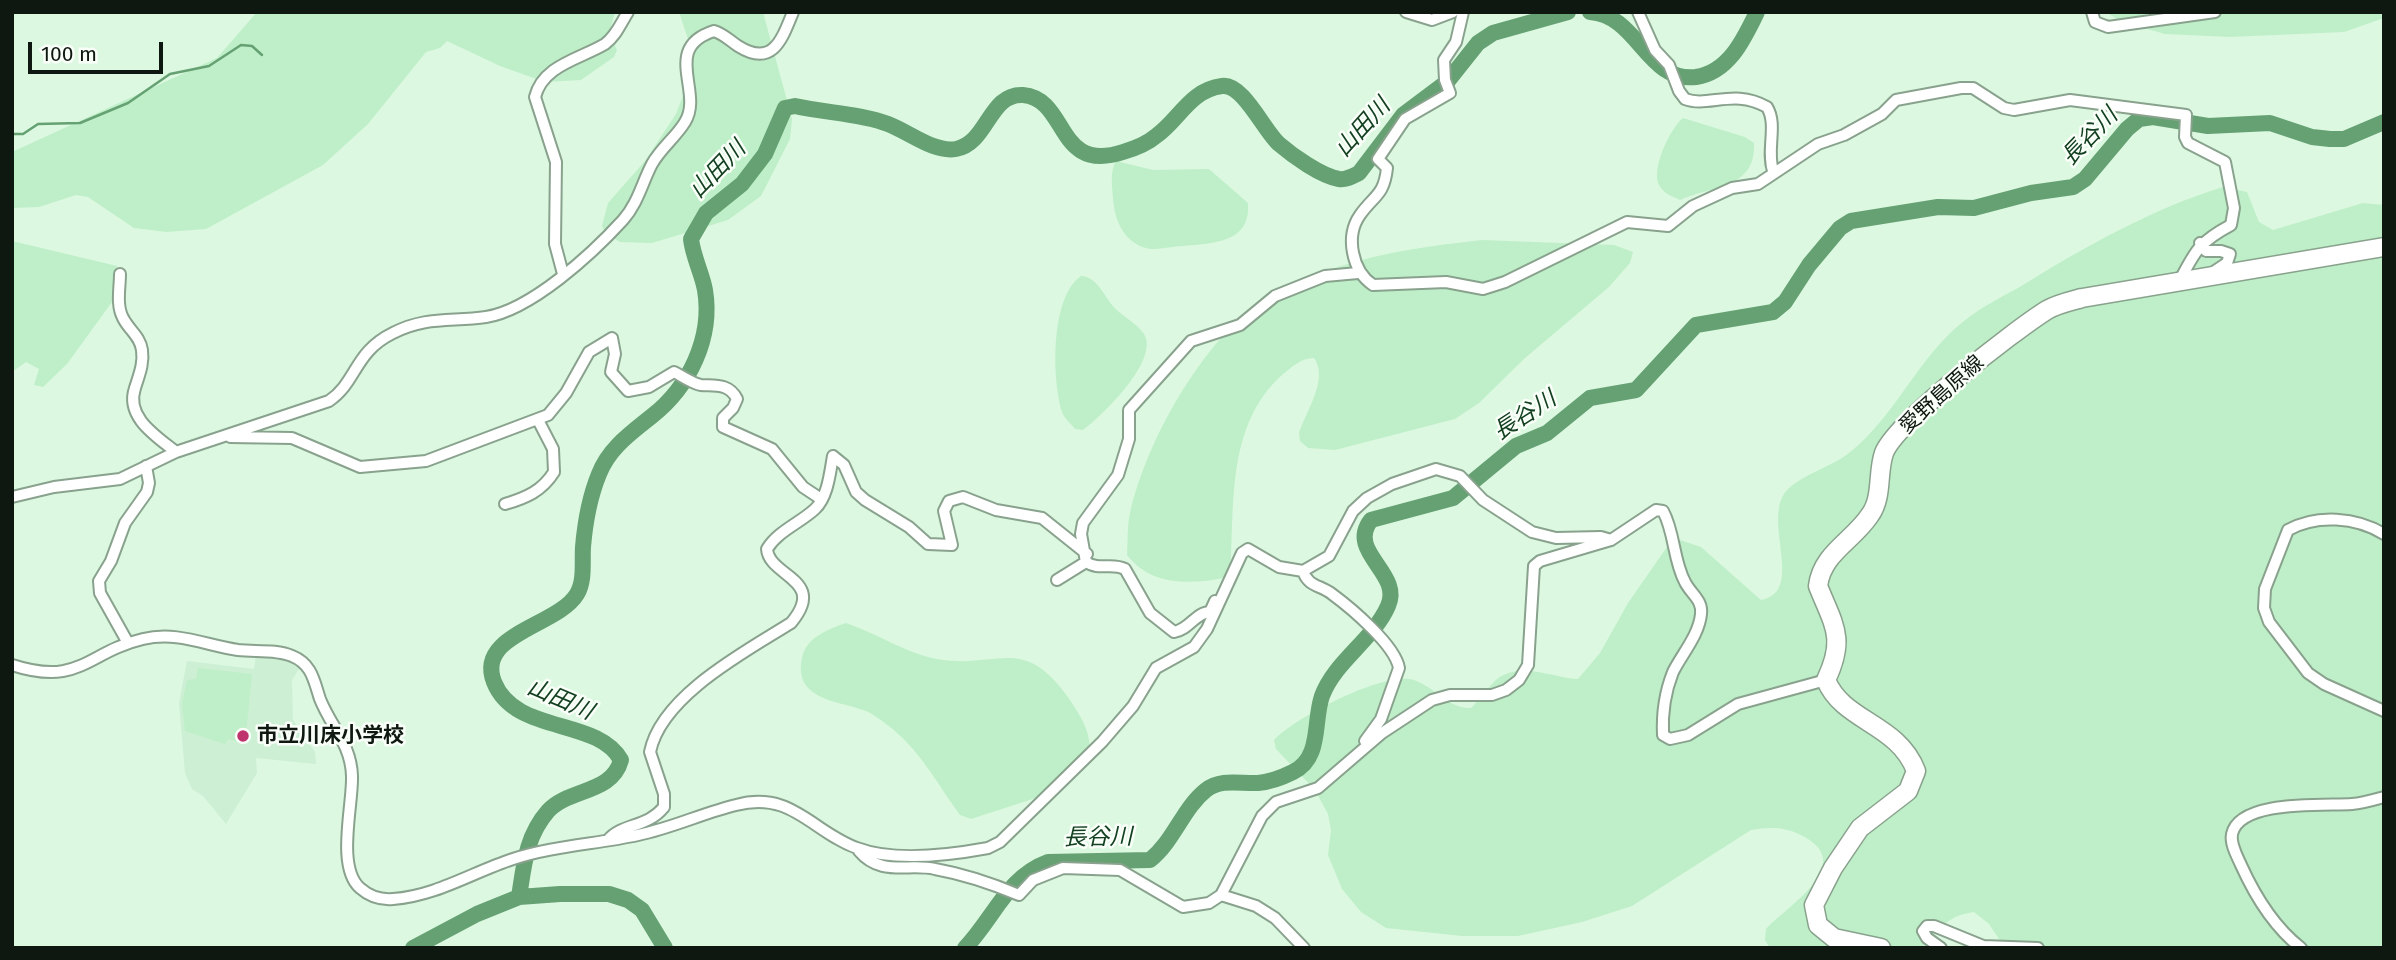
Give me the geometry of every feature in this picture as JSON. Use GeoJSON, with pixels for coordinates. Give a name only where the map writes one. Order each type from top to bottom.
{"type":"FeatureCollection","features":[{"type":"Feature","properties":{"kind":"main road","name":"愛野島原線"},"geometry":{"type":"LineString","coordinates":[[1826,680],[1837,657],[1838,636],[1818,586],[1820,572],[1870,516],[1877,502],[1884,453],[1901,429],[1992,350],[2050,308],[2082,298],[2384,247]]}},
{"type":"Feature","properties":{"kind":"main road"},"geometry":{"type":"LineString","coordinates":[[1826,680],[1832,694],[1901,743],[1916,771],[1908,791],[1860,828],[1833,868],[1814,905],[1818,925],[1834,938],[1881,948]]}},
{"type":"Feature","properties":{"kind":"street"},"geometry":{"type":"LineString","coordinates":[[563,274],[555,244],[556,162],[535,97],[543,80],[552,72],[614,36],[628,12]]}},
{"type":"Feature","properties":{"kind":"street"},"geometry":{"type":"LineString","coordinates":[[12,498],[62,486],[120,479],[176,452],[329,401],[345,387],[363,355],[389,334],[411,324],[503,313],[563,274],[624,219],[641,194],[652,165],[685,122],[689,106],[685,69],[688,53],[696,40],[714,31],[740,48],[758,54],[768,52],[783,38],[793,12]]}},
{"type":"Feature","properties":{"kind":"street"},"geometry":{"type":"LineString","coordinates":[[1406,12],[1432,20],[1453,12]]}},
{"type":"Feature","properties":{"kind":"street"},"geometry":{"type":"LineString","coordinates":[[1464,12],[1455,42],[1444,60],[1450,93],[1405,119],[1378,159],[1387,168],[1385,185],[1356,224],[1353,254],[1358,273],[1373,285],[1446,282],[1483,289],[1505,282],[1627,222],[1668,226],[1693,206],[1732,188],[1758,184],[1773,171],[1818,144],[1844,135],[1882,114],[1896,100],[1961,88],[1973,88],[2004,108],[2014,110],[2070,100],[2183,114],[2188,143],[2225,162],[2234,208],[2231,225],[2200,243],[2179,282]]}},
{"type":"Feature","properties":{"kind":"street"},"geometry":{"type":"LineString","coordinates":[[1638,12],[1655,50],[1674,76],[1681,95],[1689,101],[1731,96],[1766,107],[1772,122],[1769,148],[1773,171]]}},
{"type":"Feature","properties":{"kind":"street"},"geometry":{"type":"LineString","coordinates":[[2092,12],[2095,22],[2108,27],[2214,12]]}},
{"type":"Feature","properties":{"kind":"street"},"geometry":{"type":"LineString","coordinates":[[2200,243],[2206,251],[2230,254],[2227,263],[2213,270],[2208,277]]}},
{"type":"Feature","properties":{"kind":"street"},"geometry":{"type":"LineString","coordinates":[[1087,558],[1081,534],[1083,523],[1118,475],[1129,439],[1129,410],[1191,341],[1240,324],[1275,296],[1325,276],[1358,273]]}},
{"type":"Feature","properties":{"kind":"street"},"geometry":{"type":"LineString","coordinates":[[120,274],[120,311],[136,334],[142,352],[141,371],[134,392],[135,410],[144,425],[176,452]]}},
{"type":"Feature","properties":{"kind":"street"},"geometry":{"type":"LineString","coordinates":[[225,434],[292,438],[360,467],[426,461],[538,420],[556,408],[589,352],[612,338],[615,354],[611,372],[628,391],[649,387],[669,373],[703,385],[717,384],[733,392],[737,399],[733,408],[723,418],[723,427],[772,449],[803,486],[821,499]]}},
{"type":"Feature","properties":{"kind":"street"},"geometry":{"type":"LineString","coordinates":[[505,504],[527,498],[554,472],[552,449],[538,420]]}},
{"type":"Feature","properties":{"kind":"street"},"geometry":{"type":"LineString","coordinates":[[606,842],[617,832],[648,822],[664,807],[664,794],[650,752],[680,701],[714,673],[791,623],[798,614],[803,598],[800,588],[769,558],[767,549],[803,515],[817,507],[827,488],[833,456],[844,464],[856,492],[933,546],[952,545],[944,511],[949,501],[955,497],[963,497],[996,510],[1042,518],[1097,567],[1118,565],[1125,569],[1150,613],[1174,632],[1184,629],[1204,612],[1210,612]]}},
{"type":"Feature","properties":{"kind":"street"},"geometry":{"type":"LineString","coordinates":[[128,643],[100,593],[99,581],[116,552],[125,523],[147,492],[149,483],[146,466]]}},
{"type":"Feature","properties":{"kind":"street"},"geometry":{"type":"LineString","coordinates":[[858,849],[889,857],[906,857],[971,851],[1000,842],[1102,742],[1133,706],[1156,668],[1194,647],[1208,629],[1242,553],[1251,549],[1279,566],[1303,571],[1329,556],[1359,504],[1392,484],[1436,469],[1452,471],[1532,532],[1556,538],[1601,537],[1611,540]]}},
{"type":"Feature","properties":{"kind":"street"},"geometry":{"type":"LineString","coordinates":[[12,665],[57,674],[87,665],[128,643],[162,636],[194,638],[236,650],[288,654],[309,669],[320,699],[349,754],[352,778],[348,864],[353,879],[368,893],[390,900],[444,888],[531,854],[657,831],[738,804],[761,801],[796,810],[878,864],[898,870],[911,866],[934,868],[1003,887],[1019,895],[1044,873],[1063,867],[1120,870],[1183,907],[1209,903],[1221,895],[1269,808],[1285,798],[1318,788],[1382,733],[1432,700],[1450,695],[1492,695],[1506,690],[1519,680],[1528,665],[1534,566],[1540,561],[1611,540],[1656,510],[1663,511],[1669,522],[1681,572],[1686,585],[1699,600],[1702,614],[1693,638],[1673,674],[1662,714],[1663,735],[1670,739],[1688,735],[1738,704],[1826,680]]}},
{"type":"Feature","properties":{"kind":"street"},"geometry":{"type":"LineString","coordinates":[[2384,534],[2347,520],[2308,522],[2288,530],[2267,580],[2264,608],[2269,622],[2308,673],[2324,684],[2384,711]]}},
{"type":"Feature","properties":{"kind":"street"},"geometry":{"type":"LineString","coordinates":[[1057,580],[1087,558]]}},
{"type":"Feature","properties":{"kind":"street"},"geometry":{"type":"LineString","coordinates":[[1194,647],[1194,642],[1233,565],[1239,560]]}},
{"type":"Feature","properties":{"kind":"street"},"geometry":{"type":"LineString","coordinates":[[1303,571],[1309,582],[1334,595],[1373,630],[1399,668],[1381,719],[1356,757]]}},
{"type":"Feature","properties":{"kind":"street"},"geometry":{"type":"LineString","coordinates":[[2301,948],[2285,936],[2264,908],[2232,844],[2232,833],[2241,821],[2267,809],[2351,804],[2384,797]]}},
{"type":"Feature","properties":{"kind":"street"},"geometry":{"type":"LineString","coordinates":[[1221,895],[1256,906],[1275,918],[1304,948]]}},
{"type":"Feature","properties":{"kind":"street"},"geometry":{"type":"LineString","coordinates":[[1941,948],[1927,938],[1923,931],[1927,926],[1934,926],[1983,946],[2038,948]]}},
{"type":"Feature","properties":{"kind":"shaded area"},"geometry":{"type":"Polygon","coordinates":[[[257,12],[615,12],[609,34],[617,50],[614,57],[581,80],[545,82],[500,66],[447,41],[440,48],[426,52],[368,124],[323,165],[206,229],[166,232],[134,228],[88,197],[76,195],[39,207],[12,208],[12,152],[217,58],[257,12]]]}},
{"type":"Feature","properties":{"kind":"shaded area"},"geometry":{"type":"Polygon","coordinates":[[[679,12],[763,12],[792,119],[790,139],[761,196],[728,220],[652,243],[620,242],[606,234],[602,226],[608,203],[645,161],[676,114],[692,73],[689,42],[679,12]]]}},
{"type":"Feature","properties":{"kind":"shaded area"},"geometry":{"type":"Polygon","coordinates":[[[2105,12],[2384,12],[2384,18],[2344,32],[2230,37],[2165,34],[2123,22],[2105,12]]]}},
{"type":"Feature","properties":{"kind":"shaded area"},"geometry":{"type":"Polygon","coordinates":[[[1683,118],[1745,137],[1754,143],[1753,158],[1748,169],[1730,183],[1680,200],[1665,192],[1658,181],[1659,162],[1672,131],[1683,118]]]}},
{"type":"Feature","properties":{"kind":"shaded area"},"geometry":{"type":"Polygon","coordinates":[[[1116,161],[1153,170],[1209,169],[1248,203],[1243,226],[1228,238],[1207,244],[1154,249],[1138,245],[1126,235],[1115,213],[1112,179],[1116,161]]]}},
{"type":"Feature","properties":{"kind":"shaded area"},"geometry":{"type":"Polygon","coordinates":[[[2223,187],[2247,192],[2259,222],[2273,230],[2363,203],[2384,205],[2384,948],[2005,948],[1989,924],[1974,912],[1951,920],[1939,929],[1923,948],[1770,948],[1765,940],[1766,929],[1811,887],[1823,862],[1820,850],[1808,839],[1794,832],[1774,828],[1751,830],[1632,906],[1582,922],[1518,936],[1462,936],[1386,928],[1361,912],[1342,889],[1328,855],[1331,830],[1328,814],[1315,790],[1276,749],[1274,740],[1285,731],[1341,698],[1383,682],[1414,680],[1455,705],[1471,708],[1497,679],[1517,671],[1578,679],[1600,653],[1628,603],[1669,544],[1680,540],[1701,547],[1761,600],[1774,594],[1781,583],[1782,568],[1778,516],[1781,500],[1789,488],[1842,458],[1865,438],[1933,352],[1964,321],[2095,243],[2145,217],[2223,187]]]}},
{"type":"Feature","properties":{"kind":"shaded area"},"geometry":{"type":"Polygon","coordinates":[[[1482,240],[1614,245],[1633,252],[1630,263],[1609,287],[1525,358],[1479,403],[1455,419],[1335,450],[1308,448],[1300,441],[1299,433],[1318,385],[1318,366],[1314,358],[1297,364],[1282,375],[1264,395],[1251,418],[1242,443],[1236,469],[1230,577],[1174,581],[1161,578],[1137,566],[1127,555],[1128,528],[1138,485],[1149,456],[1178,397],[1216,344],[1237,321],[1266,297],[1339,267],[1385,254],[1482,240]]]}},
{"type":"Feature","properties":{"kind":"shaded area"},"geometry":{"type":"Polygon","coordinates":[[[12,241],[117,266],[112,302],[67,364],[43,387],[34,385],[39,369],[26,362],[12,372],[12,241]]]}},
{"type":"Feature","properties":{"kind":"shaded area"},"geometry":{"type":"Polygon","coordinates":[[[1081,276],[1091,279],[1116,309],[1141,330],[1147,345],[1144,358],[1127,386],[1103,413],[1083,430],[1075,429],[1062,412],[1055,360],[1064,301],[1081,276]]]}},
{"type":"Feature","properties":{"kind":"shaded area"},"geometry":{"type":"Polygon","coordinates":[[[846,623],[937,659],[959,661],[1009,658],[1038,666],[1053,679],[1078,712],[1086,729],[1090,749],[1048,794],[971,819],[960,815],[926,766],[898,733],[869,712],[819,696],[804,682],[801,672],[802,658],[808,645],[819,635],[846,623]]]}},
{"type":"Feature","properties":{"kind":"shaded area","name":"市立川床小学校"},"geometry":{"type":"Polygon","coordinates":[[[256,654],[288,658],[301,666],[292,680],[293,720],[315,752],[316,764],[256,758],[257,773],[226,824],[203,796],[192,789],[185,773],[179,703],[187,661],[254,669],[256,654]]]}},
{"type":"Feature","properties":{"kind":"shaded area"},"geometry":{"type":"Polygon","coordinates":[[[198,668],[252,674],[245,744],[228,739],[225,744],[185,731],[182,704],[187,680],[196,679],[198,668]]]}},
{"type":"Feature","properties":{"kind":"waterway","name":"山田川"},"geometry":{"type":"LineString","coordinates":[[519,897],[530,841],[548,811],[567,798],[609,779],[621,760],[610,746],[594,737],[537,719],[519,710],[505,699],[494,682],[491,666],[496,652],[507,642],[567,605],[580,589],[588,510],[603,465],[621,442],[677,391],[702,343],[707,308],[702,277],[691,239],[706,213],[742,184],[765,154],[785,108],[795,106],[865,118],[888,124],[930,145],[956,149],[975,138],[1003,102],[1012,96],[1023,95],[1038,100],[1048,109],[1074,145],[1085,153],[1101,156],[1123,152],[1149,141],[1201,93],[1222,86],[1230,87],[1253,109],[1279,144],[1324,174],[1344,179],[1359,173],[1403,115],[1447,82],[1478,43],[1493,33],[1568,12]]}},
{"type":"Feature","properties":{"kind":"waterway","name":"山田川"},"geometry":{"type":"LineString","coordinates":[[1590,12],[1606,16],[1620,24],[1666,70],[1679,76],[1696,77],[1718,69],[1734,53],[1757,12]]}},
{"type":"Feature","properties":{"kind":"waterway"},"geometry":{"type":"LineString","coordinates":[[12,134],[23,134],[38,124],[80,123],[128,103],[170,74],[209,66],[241,45],[252,46],[262,55]]}},
{"type":"Feature","properties":{"kind":"waterway","name":"長谷川"},"geometry":{"type":"LineString","coordinates":[[965,948],[1011,888],[1034,869],[1048,862],[1150,860],[1166,844],[1198,797],[1212,786],[1267,782],[1302,766],[1313,749],[1319,706],[1328,683],[1373,629],[1388,606],[1391,594],[1388,583],[1365,542],[1365,532],[1371,520],[1453,498],[1516,446],[1547,433],[1590,398],[1636,390],[1696,325],[1773,312],[1785,302],[1809,265],[1840,228],[1851,221],[1938,207],[1974,208],[2031,193],[2073,187],[2085,179],[2127,129],[2139,119],[2153,117],[2208,126],[2270,123],[2312,137],[2330,139],[2344,139],[2384,122]]}},
{"type":"Feature","properties":{"kind":"waterway"},"geometry":{"type":"LineString","coordinates":[[413,948],[477,914],[519,897],[560,894],[609,894],[628,900],[642,910],[665,948]]}},
{"type":"Feature","properties":{"kind":"place","name":"市立川床小学校"},"geometry":{"type":"Point","coordinates":[243,736]}}]}
